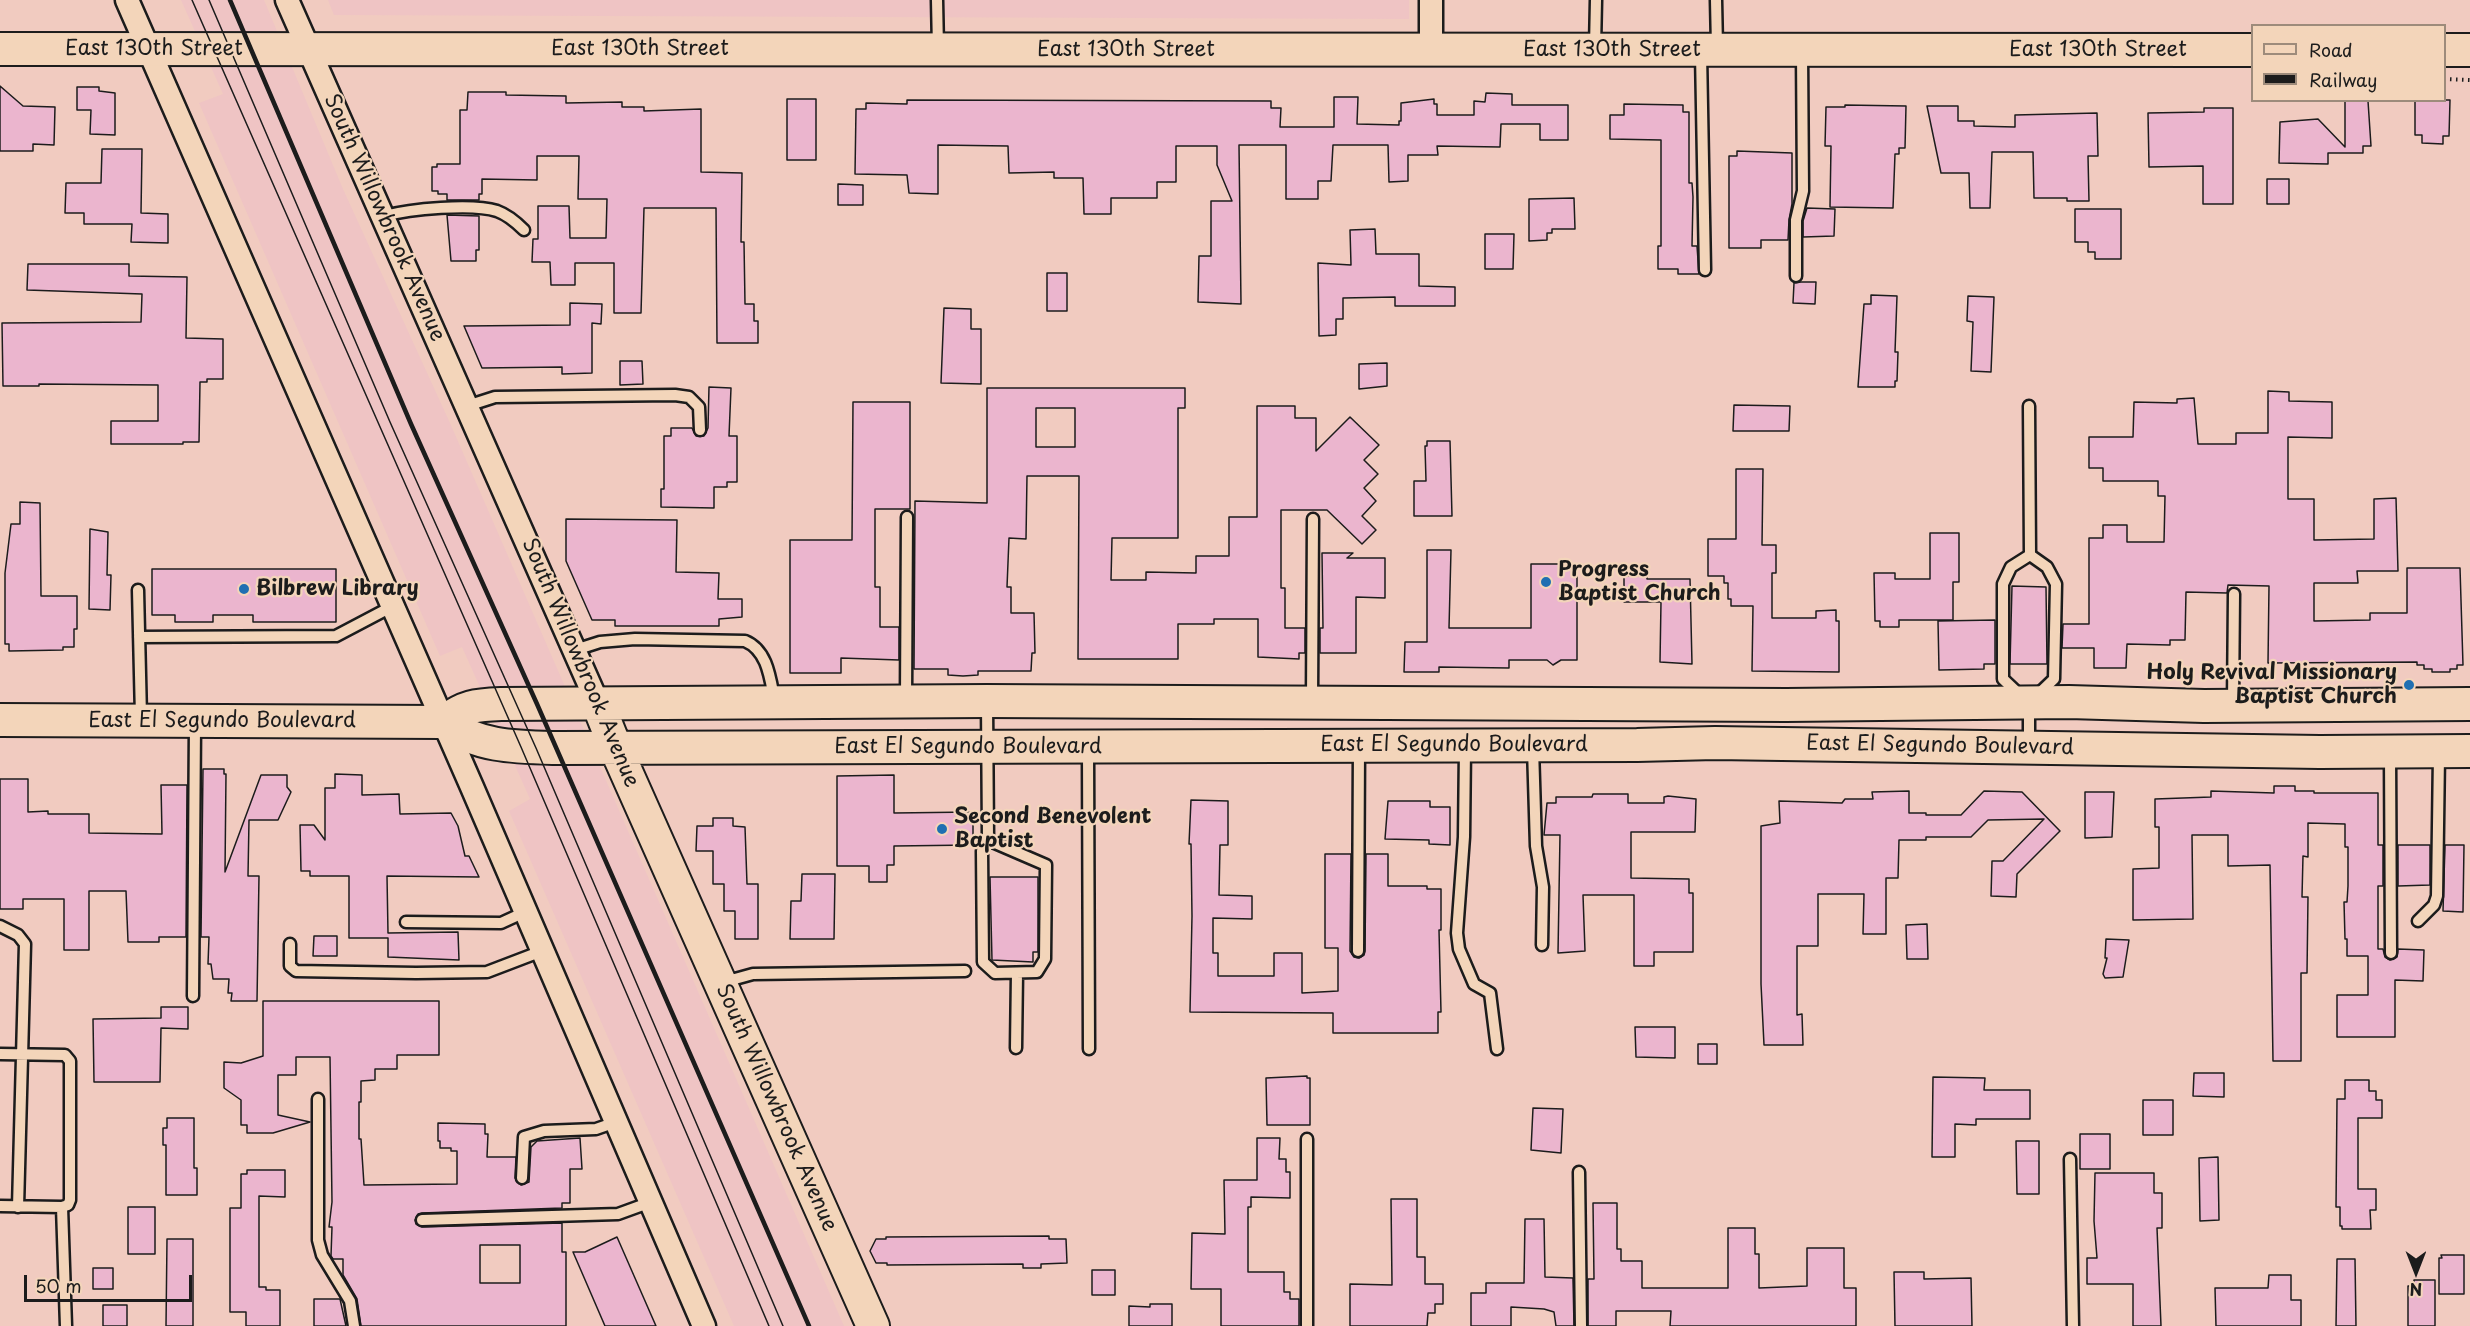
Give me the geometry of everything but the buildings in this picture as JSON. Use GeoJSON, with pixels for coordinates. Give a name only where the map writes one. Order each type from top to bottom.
{"type":"FeatureCollection","features":[{"type":"Feature","properties":{"kind":"main road","name":"East 130th Street"},"geometry":{"type":"LineString","coordinates":[[0,49],[2251,50]]}},
{"type":"Feature","properties":{"kind":"main road"},"geometry":{"type":"LineString","coordinates":[[2446,51],[2470,51]]}},
{"type":"Feature","properties":{"kind":"main road","name":"East El Segundo Boulevard"},"geometry":{"type":"LineString","coordinates":[[443,722],[460,709],[474,705],[775,702],[1786,705],[2029,703],[2233,706],[2470,704]]}},
{"type":"Feature","properties":{"kind":"main road","name":"South Willowbrook Avenue"},"geometry":{"type":"LineString","coordinates":[[598,704],[873,1326]]}},
{"type":"Feature","properties":{"kind":"main road","name":"East El Segundo Boulevard"},"geometry":{"type":"LineString","coordinates":[[0,720],[443,722],[472,739],[498,745],[616,749],[1715,743],[2470,752]]}},
{"type":"Feature","properties":{"kind":"street"},"geometry":{"type":"LineString","coordinates":[[127,0],[393,606],[704,1326]]}},
{"type":"Feature","properties":{"kind":"street","name":"South Willowbrook Avenue"},"geometry":{"type":"LineString","coordinates":[[287,0],[598,704]]}},
{"type":"Feature","properties":{"kind":"street"},"geometry":{"type":"LineString","coordinates":[[1431,0],[1431,50]]}},
{"type":"Feature","properties":{"kind":"lane"},"geometry":{"type":"LineString","coordinates":[[938,0],[939,50]]}},
{"type":"Feature","properties":{"kind":"lane"},"geometry":{"type":"LineString","coordinates":[[1595,50],[1596,0]]}},
{"type":"Feature","properties":{"kind":"lane"},"geometry":{"type":"LineString","coordinates":[[1705,270],[1709,50],[1716,0]]}},
{"type":"Feature","properties":{"kind":"lane"},"geometry":{"type":"LineString","coordinates":[[1796,276],[1796,220],[1803,190],[1802,50]]}},
{"type":"Feature","properties":{"kind":"lane"},"geometry":{"type":"LineString","coordinates":[[384,216],[416,210],[488,209],[510,217],[524,230]]}},
{"type":"Feature","properties":{"kind":"lane"},"geometry":{"type":"LineString","coordinates":[[467,406],[495,397],[675,395],[689,397],[699,407],[700,430]]}},
{"type":"Feature","properties":{"kind":"lane"},"geometry":{"type":"LineString","coordinates":[[2029,406],[2030,555]]}},
{"type":"Feature","properties":{"kind":"lane"},"geometry":{"type":"LineString","coordinates":[[907,517],[907,702]]}},
{"type":"Feature","properties":{"kind":"lane"},"geometry":{"type":"LineString","coordinates":[[1312,702],[1313,519]]}},
{"type":"Feature","properties":{"kind":"lane"},"geometry":{"type":"LineString","coordinates":[[2029,703],[2003,679],[2003,584],[2011,567],[2030,555]]}},
{"type":"Feature","properties":{"kind":"lane"},"geometry":{"type":"LineString","coordinates":[[2029,747],[2029,703],[2054,679],[2056,584],[2047,567],[2030,555]]}},
{"type":"Feature","properties":{"kind":"lane"},"geometry":{"type":"LineString","coordinates":[[138,590],[141,721]]}},
{"type":"Feature","properties":{"kind":"lane"},"geometry":{"type":"LineString","coordinates":[[2233,706],[2234,594]]}},
{"type":"Feature","properties":{"kind":"lane"},"geometry":{"type":"LineString","coordinates":[[139,637],[336,636],[393,606]]}},
{"type":"Feature","properties":{"kind":"lane"},"geometry":{"type":"LineString","coordinates":[[575,650],[600,642],[635,639],[745,641],[754,645],[760,652],[768,672],[775,702]]}},
{"type":"Feature","properties":{"kind":"lane"},"geometry":{"type":"LineString","coordinates":[[987,701],[988,840],[982,851],[983,962],[995,973],[1037,972],[1045,959],[1046,865],[988,840]]}},
{"type":"Feature","properties":{"kind":"lane"},"geometry":{"type":"LineString","coordinates":[[193,996],[195,720]]}},
{"type":"Feature","properties":{"kind":"lane"},"geometry":{"type":"LineString","coordinates":[[1533,745],[1536,846],[1543,887],[1542,945]]}},
{"type":"Feature","properties":{"kind":"lane"},"geometry":{"type":"LineString","coordinates":[[1358,951],[1359,746]]}},
{"type":"Feature","properties":{"kind":"lane"},"geometry":{"type":"LineString","coordinates":[[1465,746],[1459,949],[1474,984],[1490,993],[1497,1049]]}},
{"type":"Feature","properties":{"kind":"lane"},"geometry":{"type":"LineString","coordinates":[[1088,747],[1089,1049]]}},
{"type":"Feature","properties":{"kind":"lane"},"geometry":{"type":"LineString","coordinates":[[2391,752],[2391,953]]}},
{"type":"Feature","properties":{"kind":"lane"},"geometry":{"type":"LineString","coordinates":[[2418,921],[2434,905],[2437,896],[2439,752]]}},
{"type":"Feature","properties":{"kind":"lane"},"geometry":{"type":"LineString","coordinates":[[406,922],[501,923],[525,912]]}},
{"type":"Feature","properties":{"kind":"lane"},"geometry":{"type":"LineString","coordinates":[[0,926],[18,935],[25,944],[20,1054],[18,1207]]}},
{"type":"Feature","properties":{"kind":"lane"},"geometry":{"type":"LineString","coordinates":[[290,944],[290,966],[296,971],[416,974],[487,972],[542,951]]}},
{"type":"Feature","properties":{"kind":"lane"},"geometry":{"type":"LineString","coordinates":[[721,983],[753,974],[965,971]]}},
{"type":"Feature","properties":{"kind":"lane"},"geometry":{"type":"LineString","coordinates":[[1016,1048],[1017,973]]}},
{"type":"Feature","properties":{"kind":"lane"},"geometry":{"type":"LineString","coordinates":[[0,1054],[65,1055],[70,1061],[70,1200],[68,1205],[62,1207],[0,1206]]}},
{"type":"Feature","properties":{"kind":"lane"},"geometry":{"type":"LineString","coordinates":[[318,1099],[318,1240],[322,1255],[350,1301],[354,1326]]}},
{"type":"Feature","properties":{"kind":"lane"},"geometry":{"type":"LineString","coordinates":[[522,1178],[524,1137],[544,1131],[596,1129],[616,1122]]}},
{"type":"Feature","properties":{"kind":"lane"},"geometry":{"type":"LineString","coordinates":[[1307,1139],[1307,1326]]}},
{"type":"Feature","properties":{"kind":"lane"},"geometry":{"type":"LineString","coordinates":[[2070,1159],[2073,1326]]}},
{"type":"Feature","properties":{"kind":"lane"},"geometry":{"type":"LineString","coordinates":[[1579,1172],[1581,1326]]}},
{"type":"Feature","properties":{"kind":"lane"},"geometry":{"type":"LineString","coordinates":[[422,1220],[618,1214],[651,1202]]}},
{"type":"Feature","properties":{"kind":"lane"},"geometry":{"type":"LineString","coordinates":[[62,1207],[66,1326]]}},
{"type":"Feature","properties":{"kind":"path"},"geometry":{"type":"LineString","coordinates":[[2446,80],[2470,80]]}},
{"type":"Feature","properties":{"kind":"shaded area"},"geometry":{"type":"Polygon","coordinates":[[[181,0],[264,0],[343,189],[450,423],[844,1326],[734,1326],[509,811],[530,799],[462,647],[440,656],[199,103],[223,94],[181,0]]]}},
{"type":"Feature","properties":{"kind":"shaded area"},"geometry":{"type":"Polygon","coordinates":[[[328,0],[1409,0],[1409,19],[334,15],[328,0]]]}},
{"type":"Feature","properties":{"kind":"tram line"},"geometry":{"type":"LineString","coordinates":[[192,0],[521,747],[769,1326]]}},
{"type":"Feature","properties":{"kind":"tram line"},"geometry":{"type":"LineString","coordinates":[[209,0],[390,422],[536,748],[783,1326]]}},
{"type":"Feature","properties":{"kind":"railway"},"geometry":{"type":"LineString","coordinates":[[230,0],[411,424],[537,704],[809,1326]]}},
{"type":"Feature","properties":{"kind":"place","name":"Progress Baptist Church"},"geometry":{"type":"Point","coordinates":[1546,582]}},
{"type":"Feature","properties":{"kind":"place","name":"Bilbrew Library"},"geometry":{"type":"Point","coordinates":[244,589]}},
{"type":"Feature","properties":{"kind":"place","name":"Holy Revival Missionary Baptist Church"},"geometry":{"type":"Point","coordinates":[2409,685]}},
{"type":"Feature","properties":{"kind":"place","name":"Second Benevolent Baptist"},"geometry":{"type":"Point","coordinates":[942,829]}}]}
